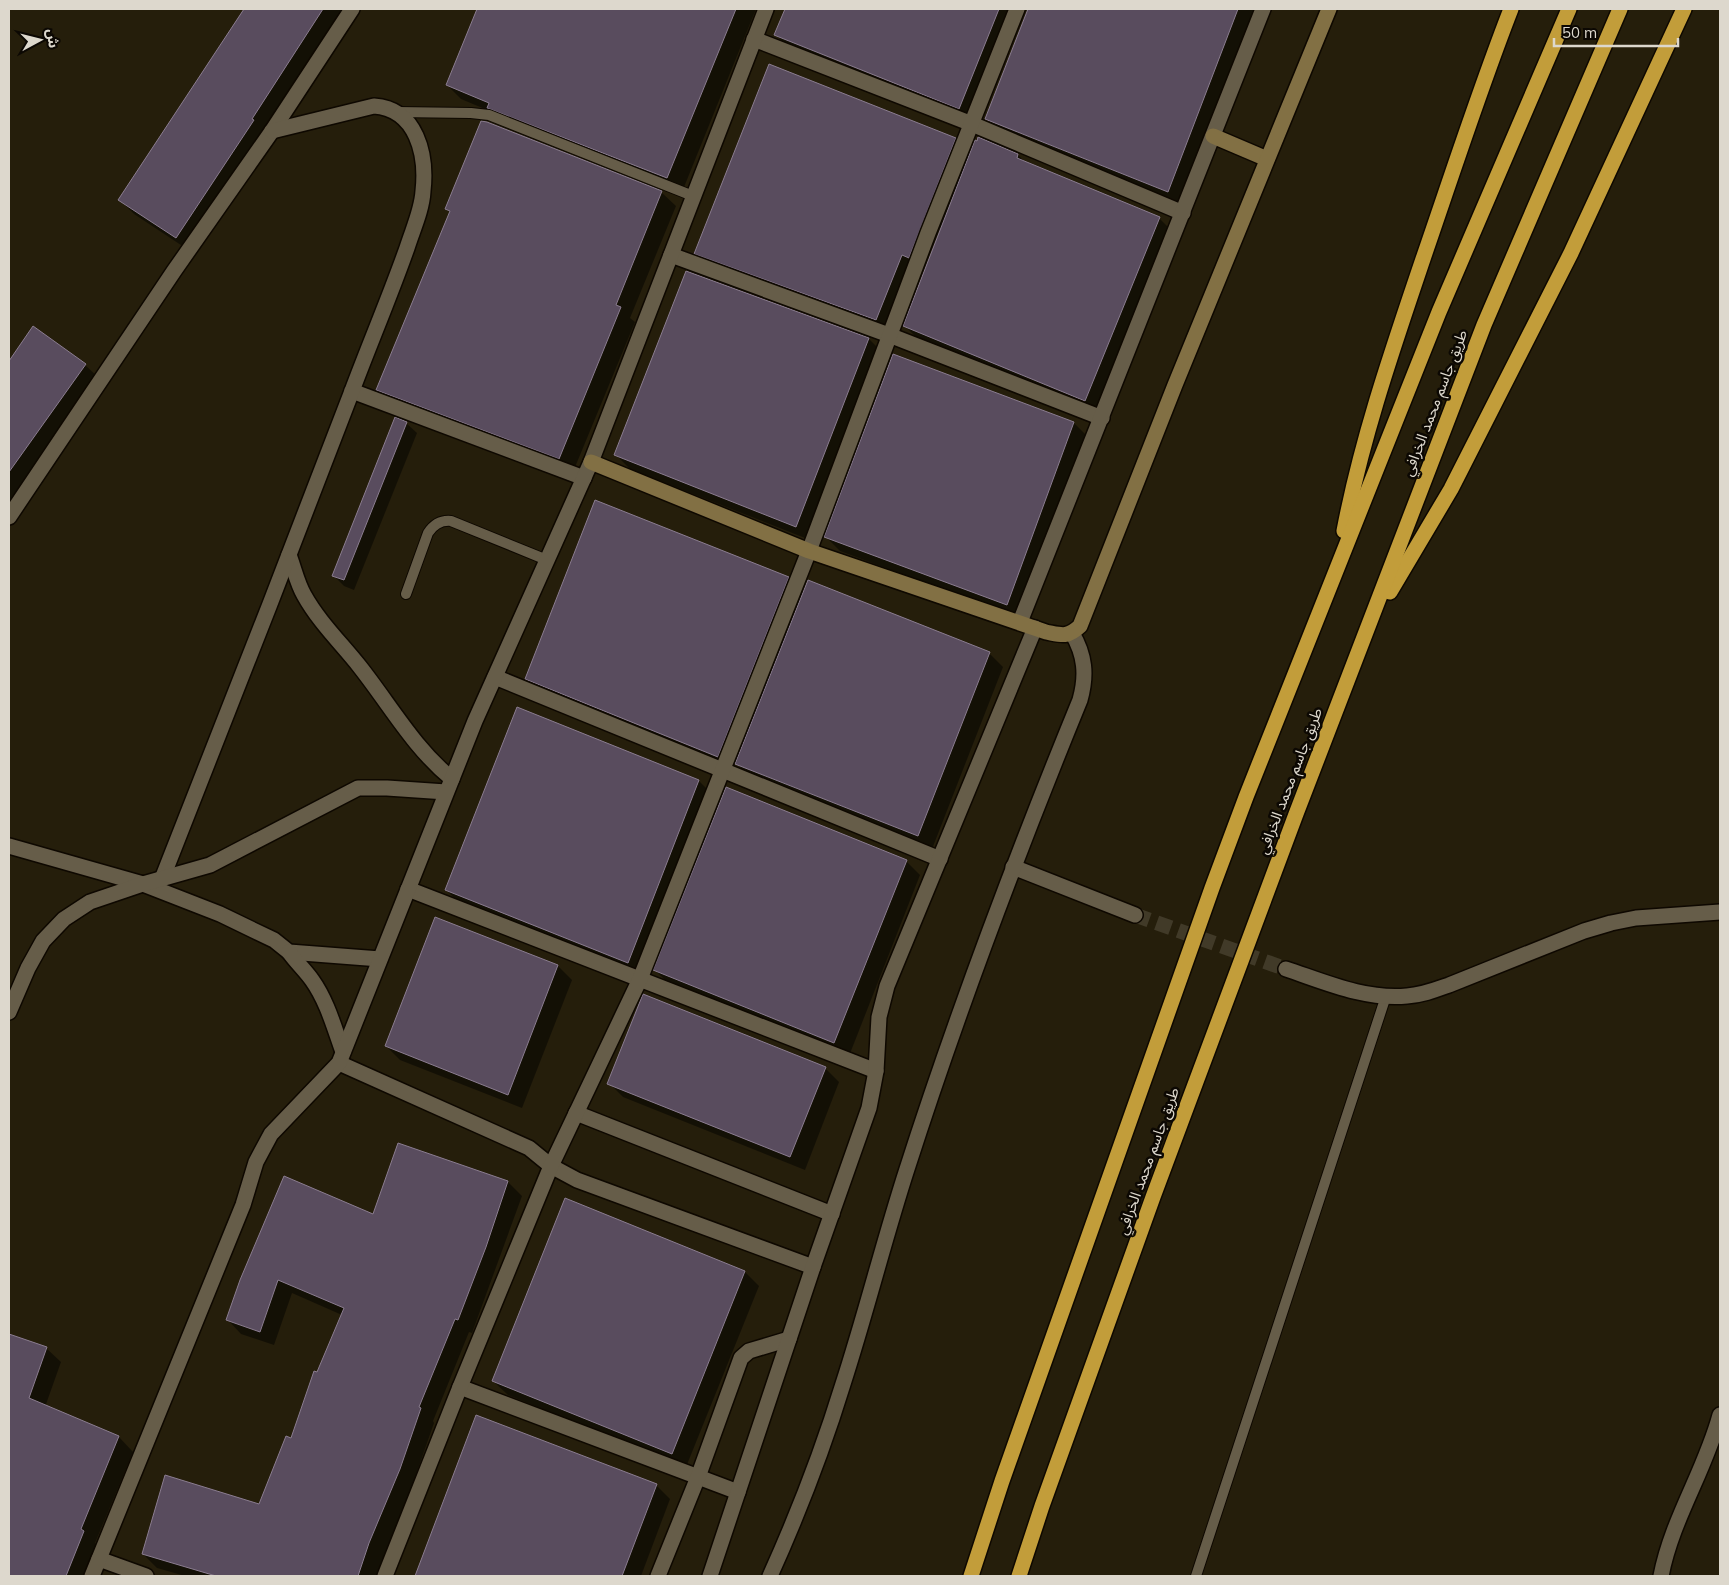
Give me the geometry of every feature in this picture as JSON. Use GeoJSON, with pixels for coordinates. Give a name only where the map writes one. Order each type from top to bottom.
{"type":"FeatureCollection","features":[{"type":"Feature","properties":{"kind":"highway"},"geometry":{"type":"LineString","coordinates":[[1338,566],[1361,454],[1381,384],[1477,99],[1511,9]]}},
{"type":"Feature","properties":{"kind":"highway","name":"طريق جاسم محمد الخرافي"},"geometry":{"type":"LineString","coordinates":[[971,1576],[1002,1481],[1246,797],[1439,312],[1569,9]]}},
{"type":"Feature","properties":{"kind":"highway","name":"طريق جاسم محمد الخرافي"},"geometry":{"type":"LineString","coordinates":[[1019,1576],[1153,1197],[1367,630],[1484,325],[1620,9]]}},
{"type":"Feature","properties":{"kind":"highway"},"geometry":{"type":"LineString","coordinates":[[1367,630],[1451,489],[1567,262],[1684,9]]}},
{"type":"Feature","properties":{"kind":"street"},"geometry":{"type":"LineString","coordinates":[[9,517],[174,271],[272,131],[352,9]]}},
{"type":"Feature","properties":{"kind":"street"},"geometry":{"type":"LineString","coordinates":[[92,1576],[243,1204],[256,1162],[271,1134],[341,1057],[449,786],[495,677],[591,462],[766,9]]}},
{"type":"Feature","properties":{"kind":"street"},"geometry":{"type":"LineString","coordinates":[[386,1576],[460,1387],[551,1166],[640,979],[809,551],[928,233],[1017,9]]}},
{"type":"Feature","properties":{"kind":"street"},"geometry":{"type":"LineString","coordinates":[[1020,622],[1263,9]]}},
{"type":"Feature","properties":{"kind":"street"},"geometry":{"type":"LineString","coordinates":[[591,462],[809,551],[1046,632],[1064,635],[1072,633],[1080,626],[1329,9]]}},
{"type":"Feature","properties":{"kind":"street"},"geometry":{"type":"LineString","coordinates":[[754,39],[972,124],[1183,213]]}},
{"type":"Feature","properties":{"kind":"street"},"geometry":{"type":"LineString","coordinates":[[162,879],[402,262],[421,206],[423,194],[424,168],[415,133],[404,118],[390,109],[374,106],[272,131]]}},
{"type":"Feature","properties":{"kind":"street"},"geometry":{"type":"LineString","coordinates":[[1213,136],[1267,159]]}},
{"type":"Feature","properties":{"kind":"street"},"geometry":{"type":"LineString","coordinates":[[671,255],[889,335],[1102,418]]}},
{"type":"Feature","properties":{"kind":"street"},"geometry":{"type":"LineString","coordinates":[[352,391],[584,478]]}},
{"type":"Feature","properties":{"kind":"street"},"geometry":{"type":"LineString","coordinates":[[289,555],[303,593],[317,617],[360,667],[395,717],[437,766],[449,786]]}},
{"type":"Feature","properties":{"kind":"street"},"geometry":{"type":"LineString","coordinates":[[710,1576],[813,1267],[869,1108],[876,1070],[877,1032],[882,1001],[887,986],[1035,628]]}},
{"type":"Feature","properties":{"kind":"street"},"geometry":{"type":"LineString","coordinates":[[770,1576],[805,1494],[825,1440],[906,1170],[963,1004],[1013,867],[1083,690],[1084,660],[1072,633]]}},
{"type":"Feature","properties":{"kind":"street"},"geometry":{"type":"LineString","coordinates":[[495,677],[940,859]]}},
{"type":"Feature","properties":{"kind":"street"},"geometry":{"type":"LineString","coordinates":[[9,1012],[28,968],[43,941],[64,919],[90,902],[142,884],[210,865],[358,788],[449,786]]}},
{"type":"Feature","properties":{"kind":"street"},"geometry":{"type":"LineString","coordinates":[[9,846],[142,884],[220,914],[274,940],[289,952],[311,978],[321,996],[341,1057],[529,1148],[551,1166],[578,1180],[813,1267]]}},
{"type":"Feature","properties":{"kind":"street"},"geometry":{"type":"LineString","coordinates":[[1013,867],[1134,915]]}},
{"type":"Feature","properties":{"kind":"street"},"geometry":{"type":"LineString","coordinates":[[408,889],[876,1070]]}},
{"type":"Feature","properties":{"kind":"street"},"geometry":{"type":"LineString","coordinates":[[1286,969],[1354,991],[1386,996],[1407,996],[1428,992],[1584,931],[1611,923],[1636,918],[1720,912]]}},
{"type":"Feature","properties":{"kind":"street"},"geometry":{"type":"LineString","coordinates":[[289,952],[380,960]]}},
{"type":"Feature","properties":{"kind":"street"},"geometry":{"type":"LineString","coordinates":[[576,1113],[832,1214]]}},
{"type":"Feature","properties":{"kind":"street"},"geometry":{"type":"LineString","coordinates":[[658,1576],[698,1477],[741,1358],[749,1351],[789,1339]]}},
{"type":"Feature","properties":{"kind":"street"},"geometry":{"type":"LineString","coordinates":[[460,1387],[738,1492]]}},
{"type":"Feature","properties":{"kind":"street"},"geometry":{"type":"LineString","coordinates":[[1661,1576],[1678,1519],[1700,1472],[1720,1415]]}},
{"type":"Feature","properties":{"kind":"street"},"geometry":{"type":"LineString","coordinates":[[99,1559],[146,1576]]}},
{"type":"Feature","properties":{"kind":"lane"},"geometry":{"type":"LineString","coordinates":[[396,112],[480,113],[489,115],[693,196]]}},
{"type":"Feature","properties":{"kind":"lane"},"geometry":{"type":"LineString","coordinates":[[406,594],[428,533],[431,528],[440,522],[451,521],[547,560]]}},
{"type":"Feature","properties":{"kind":"lane"},"geometry":{"type":"LineString","coordinates":[[1196,1576],[1386,996]]}},
{"type":"Feature","properties":{"kind":"building"},"geometry":{"type":"Polygon","coordinates":[[[244,9],[323,9],[252,119],[254,120],[176,238],[118,200],[244,9]]]}},
{"type":"Feature","properties":{"kind":"building"},"geometry":{"type":"Polygon","coordinates":[[[477,9],[736,9],[667,178],[487,108],[489,103],[446,85],[477,9]]]}},
{"type":"Feature","properties":{"kind":"building"},"geometry":{"type":"Polygon","coordinates":[[[785,9],[999,9],[959,109],[774,35],[785,9]]]}},
{"type":"Feature","properties":{"kind":"building"},"geometry":{"type":"Polygon","coordinates":[[[1028,9],[1238,9],[1168,192],[985,119],[1028,9]]]}},
{"type":"Feature","properties":{"kind":"building"},"geometry":{"type":"Polygon","coordinates":[[[769,64],[956,138],[909,258],[902,255],[876,320],[694,254],[769,64]]]}},
{"type":"Feature","properties":{"kind":"building"},"geometry":{"type":"Polygon","coordinates":[[[481,121],[662,191],[616,305],[621,307],[559,459],[376,390],[450,211],[445,209],[481,121]]]}},
{"type":"Feature","properties":{"kind":"building"},"geometry":{"type":"Polygon","coordinates":[[[978,137],[1018,154],[1017,158],[1160,217],[1085,401],[903,326],[975,140],[977,141],[978,137]]]}},
{"type":"Feature","properties":{"kind":"building"},"geometry":{"type":"Polygon","coordinates":[[[686,271],[869,338],[796,527],[614,455],[686,271]]]}},
{"type":"Feature","properties":{"kind":"building"},"geometry":{"type":"Polygon","coordinates":[[[33,326],[86,364],[9,472],[9,361],[33,326]]]}},
{"type":"Feature","properties":{"kind":"building"},"geometry":{"type":"Polygon","coordinates":[[[893,354],[1074,422],[1007,605],[824,537],[893,354]]]}},
{"type":"Feature","properties":{"kind":"building"},"geometry":{"type":"Polygon","coordinates":[[[395,417],[407,422],[344,580],[332,576],[395,417]]]}},
{"type":"Feature","properties":{"kind":"building"},"geometry":{"type":"Polygon","coordinates":[[[595,500],[789,577],[718,757],[525,679],[595,500]]]}},
{"type":"Feature","properties":{"kind":"building"},"geometry":{"type":"Polygon","coordinates":[[[808,580],[990,652],[918,836],[735,764],[808,580]]]}},
{"type":"Feature","properties":{"kind":"building"},"geometry":{"type":"Polygon","coordinates":[[[517,707],[699,780],[628,963],[445,890],[517,707]]]}},
{"type":"Feature","properties":{"kind":"building"},"geometry":{"type":"Polygon","coordinates":[[[726,787],[907,860],[834,1043],[653,970],[726,787]]]}},
{"type":"Feature","properties":{"kind":"building"},"geometry":{"type":"Polygon","coordinates":[[[435,917],[558,965],[508,1095],[385,1046],[435,917]]]}},
{"type":"Feature","properties":{"kind":"building"},"geometry":{"type":"Polygon","coordinates":[[[643,994],[826,1067],[790,1157],[607,1084],[643,994]]]}},
{"type":"Feature","properties":{"kind":"building"},"geometry":{"type":"Polygon","coordinates":[[[398,1143],[508,1181],[486,1247],[458,1320],[455,1319],[419,1407],[421,1408],[400,1469],[369,1543],[358,1576],[216,1576],[142,1554],[165,1475],[259,1504],[286,1436],[291,1438],[314,1371],[317,1372],[344,1308],[278,1280],[260,1332],[226,1320],[240,1280],[284,1176],[373,1214],[398,1143]]]}},
{"type":"Feature","properties":{"kind":"building"},"geometry":{"type":"Polygon","coordinates":[[[565,1198],[745,1271],[672,1454],[492,1381],[565,1198]]]}},
{"type":"Feature","properties":{"kind":"building"},"geometry":{"type":"Polygon","coordinates":[[[9,1334],[47,1347],[29,1398],[119,1436],[81,1529],[84,1531],[66,1576],[9,1576],[9,1334]]]}},
{"type":"Feature","properties":{"kind":"building"},"geometry":{"type":"Polygon","coordinates":[[[476,1415],[657,1484],[622,1576],[415,1576],[476,1415]]]}},
{"type":"Feature","properties":{"kind":"tunnel"},"geometry":{"type":"LineString","coordinates":[[1135,915],[1286,969]]}}]}
